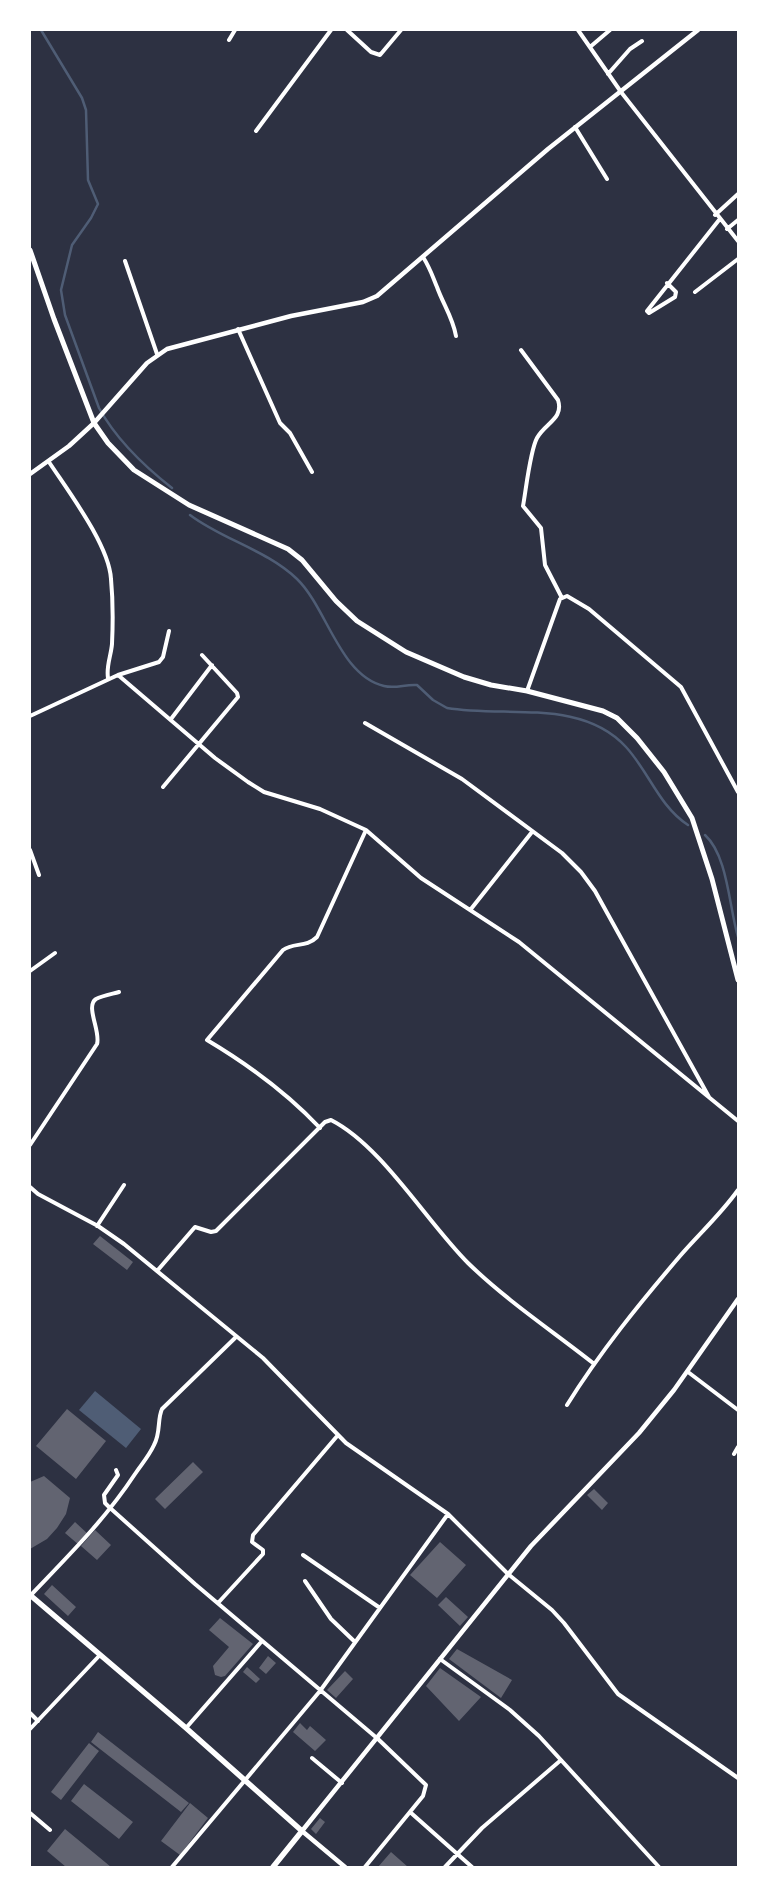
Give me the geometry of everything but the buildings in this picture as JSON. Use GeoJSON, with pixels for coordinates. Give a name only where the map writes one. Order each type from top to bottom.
{"type":"FeatureCollection","features":[{"type":"Feature","properties":{"kind":"main road"},"geometry":{"type":"LineString","coordinates":[[30,250],[94,423],[124,461],[150,481],[189,505],[288,549],[302,560],[350,614],[384,639],[406,652],[464,677],[491,685],[527,691],[590,706],[617,718],[638,738],[664,772],[692,818],[738,980]]}},
{"type":"Feature","properties":{"kind":"main road"},"geometry":{"type":"LineString","coordinates":[[30,1596],[186,1728],[302,1831],[273,1867]]}},
{"type":"Feature","properties":{"kind":"street"},"geometry":{"type":"LineString","coordinates":[[229,40],[235,30]]}},
{"type":"Feature","properties":{"kind":"street"},"geometry":{"type":"LineString","coordinates":[[256,131],[331,30]]}},
{"type":"Feature","properties":{"kind":"street"},"geometry":{"type":"LineString","coordinates":[[347,30],[371,52],[380,55],[401,30]]}},
{"type":"Feature","properties":{"kind":"street"},"geometry":{"type":"LineString","coordinates":[[578,30],[621,92],[715,215],[738,241]]}},
{"type":"Feature","properties":{"kind":"street"},"geometry":{"type":"LineString","coordinates":[[590,47],[610,30]]}},
{"type":"Feature","properties":{"kind":"street"},"geometry":{"type":"LineString","coordinates":[[30,474],[49,462],[94,423],[157,354],[167,349],[238,329],[362,302],[377,296],[548,148],[698,30]]}},
{"type":"Feature","properties":{"kind":"street"},"geometry":{"type":"LineString","coordinates":[[608,74],[630,49],[642,41]]}},
{"type":"Feature","properties":{"kind":"street"},"geometry":{"type":"LineString","coordinates":[[575,127],[607,179]]}},
{"type":"Feature","properties":{"kind":"street"},"geometry":{"type":"LineString","coordinates":[[715,215],[738,194]]}},
{"type":"Feature","properties":{"kind":"street"},"geometry":{"type":"LineString","coordinates":[[667,283],[676,292],[675,297],[648,313],[648,308],[667,283],[719,220]]}},
{"type":"Feature","properties":{"kind":"street"},"geometry":{"type":"LineString","coordinates":[[727,229],[738,220]]}},
{"type":"Feature","properties":{"kind":"street"},"geometry":{"type":"LineString","coordinates":[[423,257],[434,275],[436,286],[454,326],[456,336]]}},
{"type":"Feature","properties":{"kind":"street"},"geometry":{"type":"LineString","coordinates":[[695,292],[738,259]]}},
{"type":"Feature","properties":{"kind":"street"},"geometry":{"type":"LineString","coordinates":[[125,260],[157,354]]}},
{"type":"Feature","properties":{"kind":"street"},"geometry":{"type":"LineString","coordinates":[[238,329],[280,423],[290,433],[312,472]]}},
{"type":"Feature","properties":{"kind":"street"},"geometry":{"type":"LineString","coordinates":[[521,350],[558,400],[560,408],[556,417],[542,430],[536,441],[523,506],[541,528],[545,565],[562,598],[527,691]]}},
{"type":"Feature","properties":{"kind":"street"},"geometry":{"type":"LineString","coordinates":[[49,462],[83,514],[109,563],[112,645],[107,665],[108,678]]}},
{"type":"Feature","properties":{"kind":"street"},"geometry":{"type":"LineString","coordinates":[[562,598],[567,596],[589,609],[681,687],[738,792]]}},
{"type":"Feature","properties":{"kind":"street"},"geometry":{"type":"LineString","coordinates":[[30,716],[108,678],[159,662],[163,657],[169,631]]}},
{"type":"Feature","properties":{"kind":"street"},"geometry":{"type":"LineString","coordinates":[[163,788],[238,697],[202,655]]}},
{"type":"Feature","properties":{"kind":"street"},"geometry":{"type":"LineString","coordinates":[[170,719],[212,665]]}},
{"type":"Feature","properties":{"kind":"street"},"geometry":{"type":"LineString","coordinates":[[118,675],[215,758],[264,792],[320,809],[366,830],[421,878],[519,942],[738,1121]]}},
{"type":"Feature","properties":{"kind":"street"},"geometry":{"type":"LineString","coordinates":[[366,723],[462,779],[562,853],[581,872],[595,891],[710,1099]]}},
{"type":"Feature","properties":{"kind":"street"},"geometry":{"type":"LineString","coordinates":[[320,1128],[296,1102],[265,1078],[207,1040],[283,950],[291,945],[303,946],[311,944],[317,937],[366,830]]}},
{"type":"Feature","properties":{"kind":"street"},"geometry":{"type":"LineString","coordinates":[[471,909],[532,832]]}},
{"type":"Feature","properties":{"kind":"street"},"geometry":{"type":"LineString","coordinates":[[30,850],[39,875]]}},
{"type":"Feature","properties":{"kind":"street"},"geometry":{"type":"LineString","coordinates":[[30,970],[55,954]]}},
{"type":"Feature","properties":{"kind":"street"},"geometry":{"type":"LineString","coordinates":[[30,1145],[97,1044],[99,1034],[92,1015],[92,1003],[95,1000],[119,992]]}},
{"type":"Feature","properties":{"kind":"street"},"geometry":{"type":"LineString","coordinates":[[157,1271],[195,1227],[211,1232],[216,1231],[326,1122],[331,1120],[350,1132],[382,1162],[436,1229],[480,1274],[513,1303],[593,1363]]}},
{"type":"Feature","properties":{"kind":"street"},"geometry":{"type":"LineString","coordinates":[[97,1226],[124,1185]]}},
{"type":"Feature","properties":{"kind":"street"},"geometry":{"type":"LineString","coordinates":[[30,1187],[46,1199],[97,1226],[124,1244],[157,1271],[274,1369],[338,1435],[357,1451],[448,1514],[508,1574],[564,1623],[618,1694],[738,1778]]}},
{"type":"Feature","properties":{"kind":"street"},"geometry":{"type":"LineString","coordinates":[[567,1405],[593,1363],[681,1255],[738,1190]]}},
{"type":"Feature","properties":{"kind":"street"},"geometry":{"type":"LineString","coordinates":[[345,1867],[302,1831],[378,1739],[508,1574],[551,1524],[639,1433],[688,1372],[738,1299]]}},
{"type":"Feature","properties":{"kind":"street"},"geometry":{"type":"LineString","coordinates":[[30,1596],[77,1549],[111,1509],[154,1446],[159,1434],[159,1414],[162,1409],[235,1338]]}},
{"type":"Feature","properties":{"kind":"street"},"geometry":{"type":"LineString","coordinates":[[688,1372],[738,1410]]}},
{"type":"Feature","properties":{"kind":"street"},"geometry":{"type":"LineString","coordinates":[[218,1603],[263,1554],[263,1550],[252,1542],[253,1535],[338,1435]]}},
{"type":"Feature","properties":{"kind":"street"},"geometry":{"type":"LineString","coordinates":[[734,1454],[738,1447]]}},
{"type":"Feature","properties":{"kind":"street"},"geometry":{"type":"LineString","coordinates":[[116,1470],[118,1475],[104,1495],[105,1503],[218,1603],[378,1739],[424,1782],[427,1789],[365,1867]]}},
{"type":"Feature","properties":{"kind":"street"},"geometry":{"type":"LineString","coordinates":[[172,1867],[320,1691],[448,1514]]}},
{"type":"Feature","properties":{"kind":"street"},"geometry":{"type":"LineString","coordinates":[[303,1555],[380,1608]]}},
{"type":"Feature","properties":{"kind":"street"},"geometry":{"type":"LineString","coordinates":[[305,1582],[331,1619],[355,1642]]}},
{"type":"Feature","properties":{"kind":"street"},"geometry":{"type":"LineString","coordinates":[[186,1728],[262,1641]]}},
{"type":"Feature","properties":{"kind":"street"},"geometry":{"type":"LineString","coordinates":[[30,1729],[99,1656]]}},
{"type":"Feature","properties":{"kind":"street"},"geometry":{"type":"LineString","coordinates":[[440,1658],[517,1715],[561,1760],[658,1867]]}},
{"type":"Feature","properties":{"kind":"street"},"geometry":{"type":"LineString","coordinates":[[30,1713],[38,1721]]}},
{"type":"Feature","properties":{"kind":"street"},"geometry":{"type":"LineString","coordinates":[[312,1758],[342,1783]]}},
{"type":"Feature","properties":{"kind":"street"},"geometry":{"type":"LineString","coordinates":[[445,1867],[482,1828],[561,1760]]}},
{"type":"Feature","properties":{"kind":"street"},"geometry":{"type":"LineString","coordinates":[[410,1812],[472,1867]]}},
{"type":"Feature","properties":{"kind":"street"},"geometry":{"type":"LineString","coordinates":[[30,1813],[50,1830]]}},
{"type":"Feature","properties":{"kind":"street"},"geometry":{"type":"LineString","coordinates":[[176,1862],[181,1867]]}},
{"type":"Feature","properties":{"kind":"water"},"geometry":{"type":"Polygon","coordinates":[[[95,1391],[141,1429],[126,1448],[79,1410],[95,1391]]]}},
{"type":"Feature","properties":{"kind":"waterway"},"geometry":{"type":"LineString","coordinates":[[41,30],[82,98],[86,110],[88,180],[98,204],[91,218],[72,245],[61,290],[65,315],[99,408],[131,451],[172,488]]}},
{"type":"Feature","properties":{"kind":"waterway"},"geometry":{"type":"LineString","coordinates":[[190,515],[203,524],[272,560],[297,579],[308,592],[345,655],[356,669],[369,680],[388,687],[417,685],[433,700],[447,708],[470,711],[542,713],[565,716],[587,722],[608,732],[626,747],[669,808],[688,825]]}},
{"type":"Feature","properties":{"kind":"waterway"},"geometry":{"type":"LineString","coordinates":[[705,835],[713,844],[719,856],[727,883],[738,937]]}}]}
